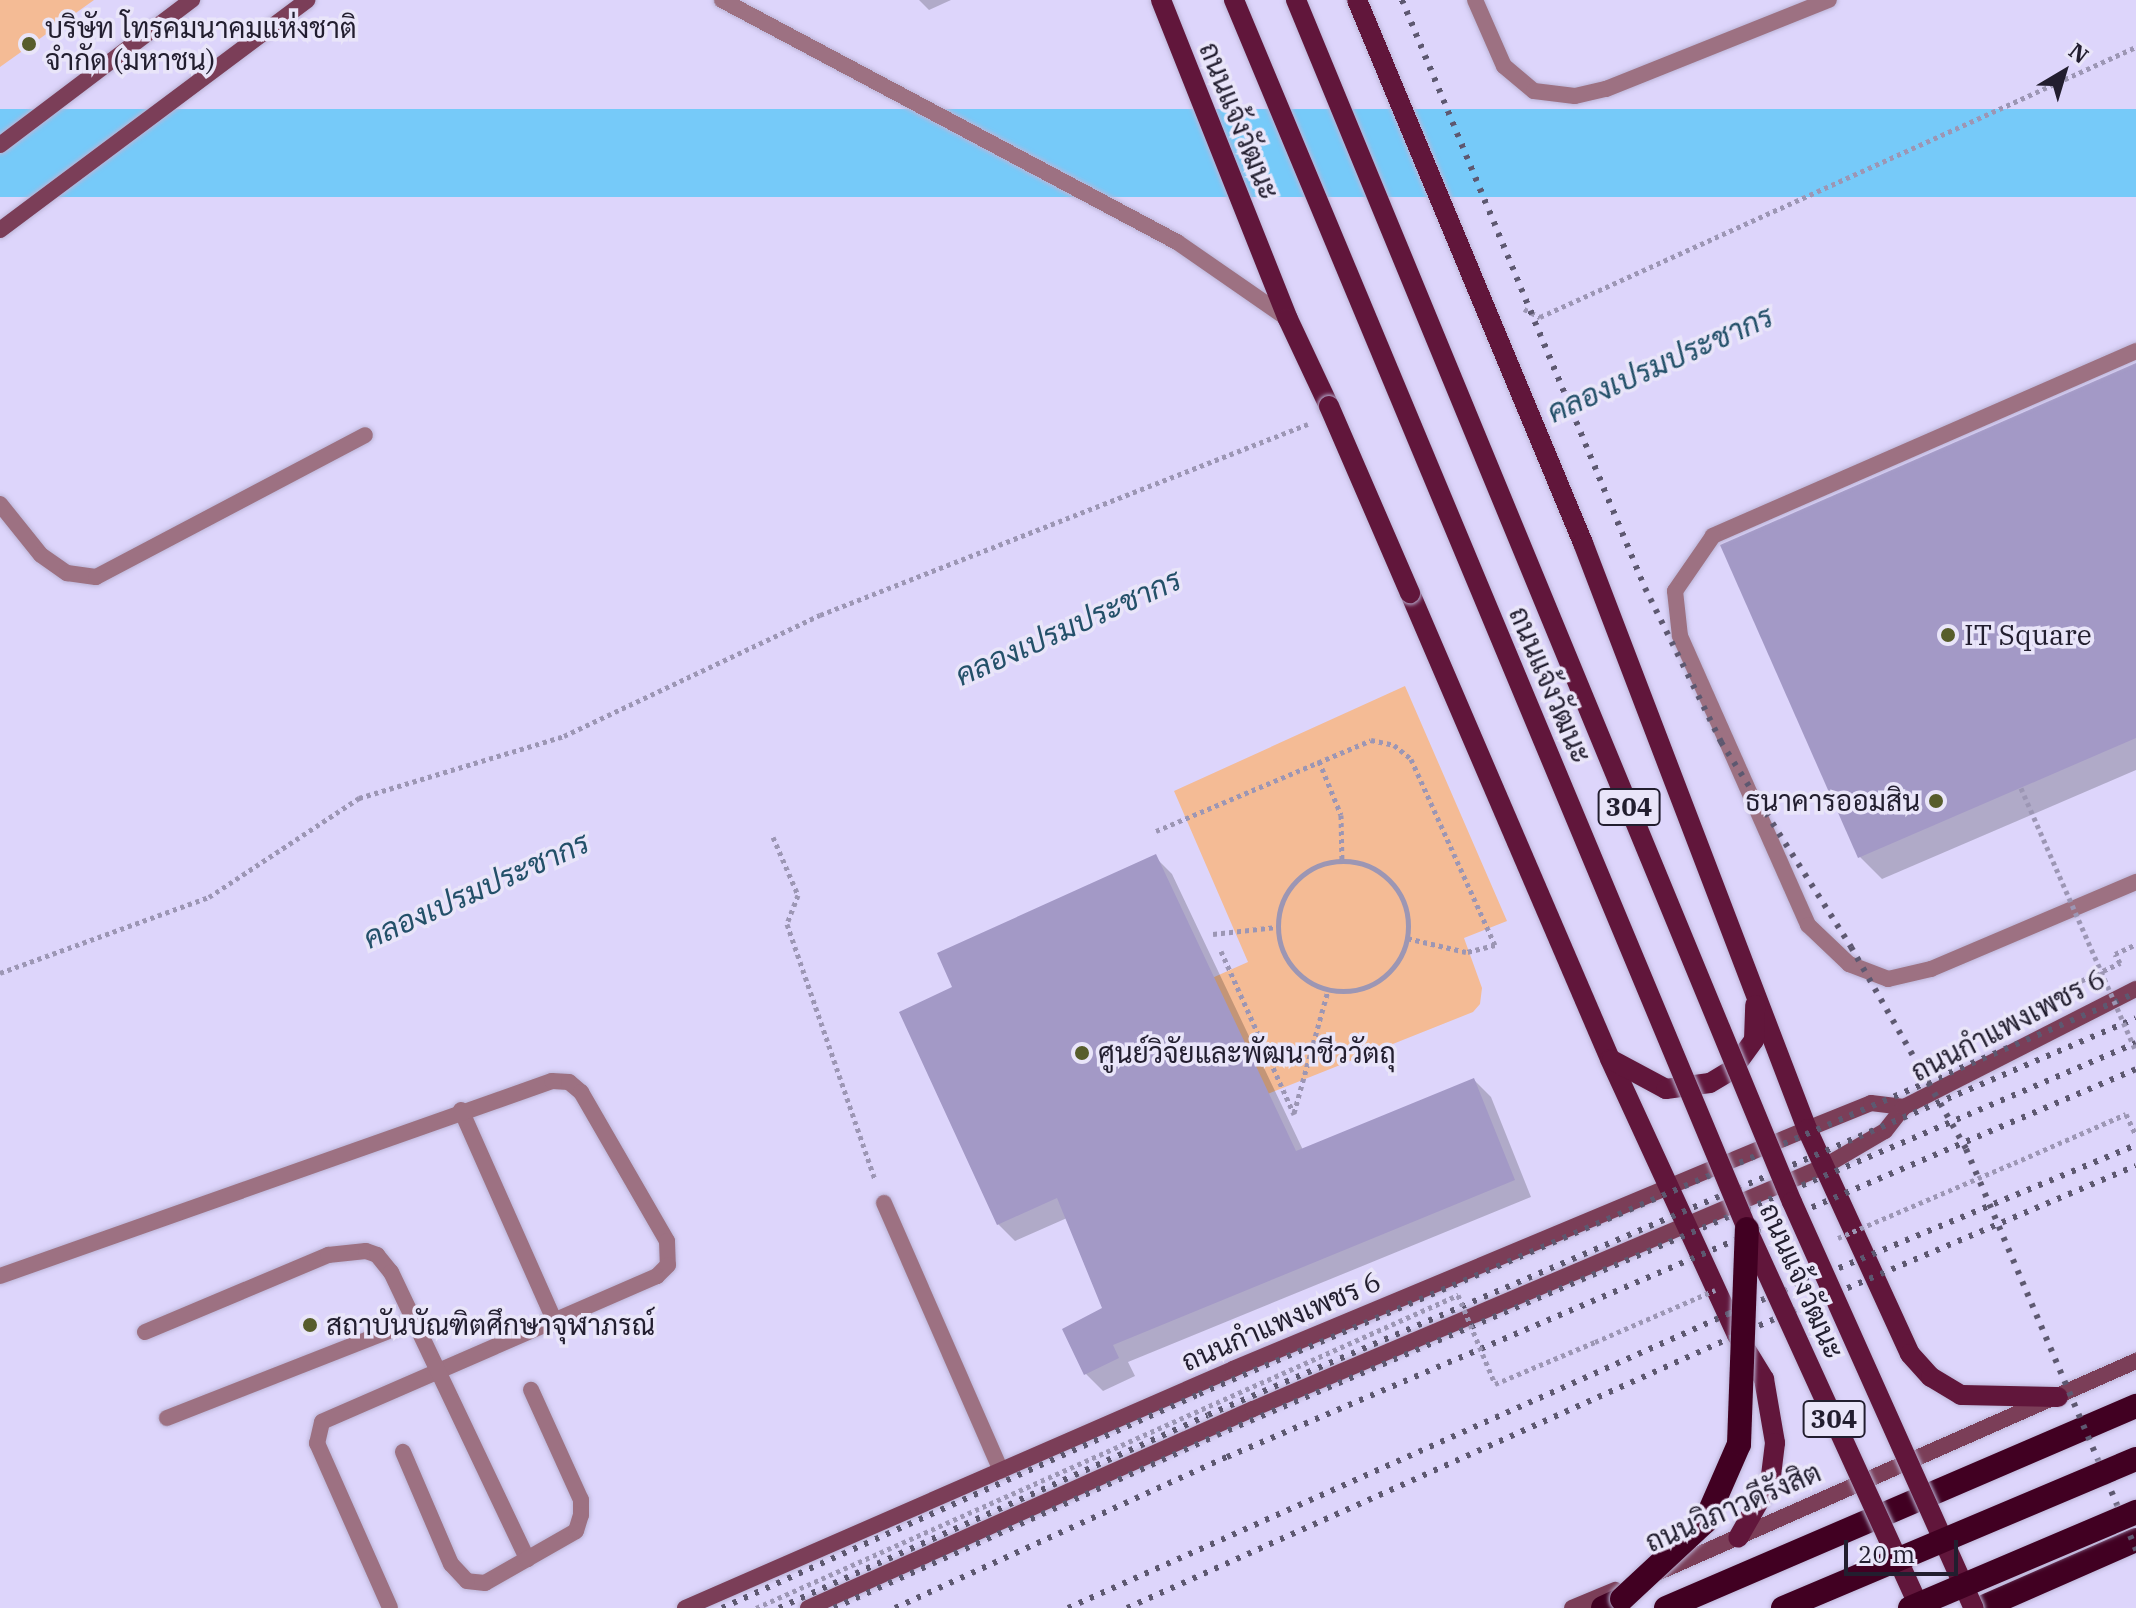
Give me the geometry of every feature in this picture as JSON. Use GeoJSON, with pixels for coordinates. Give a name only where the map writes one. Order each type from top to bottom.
{"type":"FeatureCollection","features":[{"type":"Feature","properties":{"kind":"highway"},"geometry":{"type":"LineString","coordinates":[[1603,1608],[1622,1599],[1705,1522],[1739,1444],[1747,1229]]}},
{"type":"Feature","properties":{"kind":"highway"},"geometry":{"type":"LineString","coordinates":[[1666,1608],[2136,1406]]}},
{"type":"Feature","properties":{"kind":"highway"},"geometry":{"type":"LineString","coordinates":[[1783,1608],[2136,1459]]}},
{"type":"Feature","properties":{"kind":"highway"},"geometry":{"type":"LineString","coordinates":[[1910,1608],[2136,1512]]}},
{"type":"Feature","properties":{"kind":"highway"},"geometry":{"type":"LineString","coordinates":[[1981,1608],[2136,1540]]}},
{"type":"Feature","properties":{"kind":"main road","name":"ถนนแจ้งวัฒนะ"},"geometry":{"type":"LineString","coordinates":[[1161,0],[1288,319],[1329,406],[1610,1059],[1686,1228],[1764,1379],[1775,1443],[1770,1482],[1738,1538]]}},
{"type":"Feature","properties":{"kind":"main road","name":"ถนนแจ้งวัฒนะ"},"geometry":{"type":"LineString","coordinates":[[1234,0],[1747,1229],[1920,1608]]}},
{"type":"Feature","properties":{"kind":"main road","name":"ถนนแจ้งวัฒนะ"},"geometry":{"type":"LineString","coordinates":[[1296,0],[1792,1202],[1974,1608]]}},
{"type":"Feature","properties":{"kind":"main road"},"geometry":{"type":"LineString","coordinates":[[1357,0],[1583,543],[1807,1129],[1910,1354],[1931,1377],[1961,1395],[2058,1397]]}},
{"type":"Feature","properties":{"kind":"main road"},"geometry":{"type":"LineString","coordinates":[[1610,1059],[1666,1089],[1710,1083],[1733,1069],[1754,1040],[1755,993]]}},
{"type":"Feature","properties":{"kind":"street"},"geometry":{"type":"LineString","coordinates":[[0,145],[192,0]]}},
{"type":"Feature","properties":{"kind":"street"},"geometry":{"type":"LineString","coordinates":[[0,230],[308,0]]}},
{"type":"Feature","properties":{"kind":"street"},"geometry":{"type":"LineString","coordinates":[[722,0],[1177,242],[1288,319]]}},
{"type":"Feature","properties":{"kind":"street"},"geometry":{"type":"LineString","coordinates":[[1475,0],[1504,66],[1534,91],[1575,96],[1606,89],[1829,0]]}},
{"type":"Feature","properties":{"kind":"street"},"geometry":{"type":"LineString","coordinates":[[2136,351],[1713,536],[1675,591],[1680,636],[1808,925],[1849,964],[1888,979],[1931,969],[2136,882]]}},
{"type":"Feature","properties":{"kind":"street"},"geometry":{"type":"LineString","coordinates":[[0,504],[41,555],[67,573],[96,577],[365,435]]}},
{"type":"Feature","properties":{"kind":"street","name":"ถนนกำแพงเพชร 6"},"geometry":{"type":"LineString","coordinates":[[808,1608],[1253,1409],[1686,1228],[1825,1166],[1885,1131],[1904,1107],[2136,989]]}},
{"type":"Feature","properties":{"kind":"street"},"geometry":{"type":"LineString","coordinates":[[0,1276],[461,1110],[552,1081],[569,1082],[581,1092],[667,1241],[668,1265],[657,1276],[322,1422],[317,1443],[387,1607]]}},
{"type":"Feature","properties":{"kind":"street","name":"ถนนกำแพงเพชร 6"},"geometry":{"type":"LineString","coordinates":[[685,1608],[1668,1186],[1871,1103],[1904,1107]]}},
{"type":"Feature","properties":{"kind":"street"},"geometry":{"type":"LineString","coordinates":[[461,1110],[555,1322]]}},
{"type":"Feature","properties":{"kind":"street"},"geometry":{"type":"LineString","coordinates":[[884,1203],[1001,1471]]}},
{"type":"Feature","properties":{"kind":"street"},"geometry":{"type":"LineString","coordinates":[[145,1332],[328,1255],[366,1251],[377,1255],[391,1272],[527,1559]]}},
{"type":"Feature","properties":{"kind":"street"},"geometry":{"type":"LineString","coordinates":[[167,1418],[414,1321]]}},
{"type":"Feature","properties":{"kind":"street","name":"ถนนวิภาวดีรังสิต"},"geometry":{"type":"LineString","coordinates":[[1572,1608],[1738,1538],[2136,1361]]}},
{"type":"Feature","properties":{"kind":"street"},"geometry":{"type":"LineString","coordinates":[[403,1452],[451,1564],[467,1581],[485,1583],[576,1531],[581,1515],[581,1500],[531,1390]]}},
{"type":"Feature","properties":{"kind":"path"},"geometry":{"type":"LineString","coordinates":[[1524,309],[1540,317],[2136,47]]}},
{"type":"Feature","properties":{"kind":"path"},"geometry":{"type":"LineString","coordinates":[[0,973],[209,897],[359,798],[564,736],[820,615],[1313,422]]}},
{"type":"Feature","properties":{"kind":"path"},"geometry":{"type":"LineString","coordinates":[[1156,831],[1371,740],[1394,745],[1411,759],[1495,945],[1466,952],[1407,938]]}},
{"type":"Feature","properties":{"kind":"path"},"geometry":{"type":"LineString","coordinates":[[1319,761],[1341,815],[1342,861]]}},
{"type":"Feature","properties":{"kind":"path"},"geometry":{"type":"LineString","coordinates":[[2021,788],[2098,972],[2136,1051]]}},
{"type":"Feature","properties":{"kind":"path"},"geometry":{"type":"LineString","coordinates":[[773,837],[798,895],[787,924],[884,1203]]}},
{"type":"Feature","properties":{"kind":"path"},"geometry":{"type":"LineString","coordinates":[[1342,861],[1371,867],[1389,880],[1401,897],[1407,938],[1400,958],[1378,980],[1349,991],[1328,990],[1293,968],[1277,927],[1291,886],[1307,871],[1342,861]]}},
{"type":"Feature","properties":{"kind":"path"},"geometry":{"type":"LineString","coordinates":[[1213,934],[1277,927]]}},
{"type":"Feature","properties":{"kind":"path"},"geometry":{"type":"LineString","coordinates":[[2074,984],[2120,963],[2115,954],[2136,944]]}},
{"type":"Feature","properties":{"kind":"path"},"geometry":{"type":"LineString","coordinates":[[1221,951],[1294,1114],[1328,990]]}},
{"type":"Feature","properties":{"kind":"path"},"geometry":{"type":"LineString","coordinates":[[2014,1163],[2126,1114],[2136,1135]]}},
{"type":"Feature","properties":{"kind":"path"},"geometry":{"type":"LineString","coordinates":[[756,1608],[1458,1295],[1495,1384],[1595,1342]]}},
{"type":"Feature","properties":{"kind":"shaded area","name":"บริษัท โทรคมนาคมแห่งชาติ จำกัด (มหาชน)"},"geometry":{"type":"Polygon","coordinates":[[[0,0],[94,0],[0,67],[0,0]]]}},
{"type":"Feature","properties":{"kind":"shaded area"},"geometry":{"type":"Polygon","coordinates":[[[1405,686],[1507,921],[1464,938],[1482,988],[1480,1004],[1473,1012],[1265,1095],[1212,978],[1248,962],[1174,791],[1405,686]]]}},
{"type":"Feature","properties":{"kind":"water"},"geometry":{"type":"Polygon","coordinates":[[[0,109],[2136,109],[2136,197],[0,197],[0,109]]]}},
{"type":"Feature","properties":{"kind":"building","name":"IT Square"},"geometry":{"type":"Polygon","coordinates":[[[2136,363],[2136,738],[1858,858],[1720,545],[2136,363]]]}},
{"type":"Feature","properties":{"kind":"building"},"geometry":{"type":"Polygon","coordinates":[[[1156,854],[1296,1151],[1474,1078],[1515,1180],[1113,1345],[1119,1358],[1084,1375],[1062,1329],[1102,1308],[1057,1198],[997,1225],[899,1012],[952,987],[937,953],[1156,854]]]}},
{"type":"Feature","properties":{"kind":"railway"},"geometry":{"type":"LineString","coordinates":[[1402,0],[1645,588],[1721,742],[1851,947],[1966,1149],[2136,1550]]}},
{"type":"Feature","properties":{"kind":"railway"},"geometry":{"type":"LineString","coordinates":[[722,1608],[1199,1394],[2136,993]]}},
{"type":"Feature","properties":{"kind":"railway"},"geometry":{"type":"LineString","coordinates":[[779,1608],[1208,1415],[2136,1018]]}},
{"type":"Feature","properties":{"kind":"railway"},"geometry":{"type":"LineString","coordinates":[[834,1608],[1217,1435],[2136,1043]]}},
{"type":"Feature","properties":{"kind":"railway"},"geometry":{"type":"LineString","coordinates":[[895,1608],[1227,1457],[2136,1069]]}},
{"type":"Feature","properties":{"kind":"railway"},"geometry":{"type":"LineString","coordinates":[[1068,1608],[1728,1314],[2136,1145]]}},
{"type":"Feature","properties":{"kind":"railway"},"geometry":{"type":"LineString","coordinates":[[1127,1608],[1737,1335],[2136,1166]]}},
{"type":"Feature","properties":{"kind":"place","name":"บริษัท โทรคมนาคมแห่งชาติ จำกัด (มหาชน)"},"geometry":{"type":"Point","coordinates":[29,44]}},
{"type":"Feature","properties":{"kind":"place","name":"IT Square"},"geometry":{"type":"Point","coordinates":[1948,635]}},
{"type":"Feature","properties":{"kind":"place","name":"ธนาคารออมสิน"},"geometry":{"type":"Point","coordinates":[1936,801]}},
{"type":"Feature","properties":{"kind":"place","name":"ศูนย์วิจัยและพัฒนาชีววัตถุ"},"geometry":{"type":"Point","coordinates":[1082,1053]}},
{"type":"Feature","properties":{"kind":"place","name":"สถาบันบัณฑิตศึกษาจุฬาภรณ์"},"geometry":{"type":"Point","coordinates":[310,1325]}},
{"type":"Feature","properties":{"kind":"water label","name":"คลองเปรมประชากร"},"geometry":{"type":"Point","coordinates":[1660,364]}},
{"type":"Feature","properties":{"kind":"water label","name":"คลองเปรมประชากร"},"geometry":{"type":"Point","coordinates":[1068,627]}},
{"type":"Feature","properties":{"kind":"water label","name":"คลองเปรมประชากร"},"geometry":{"type":"Point","coordinates":[476,890]}}]}
